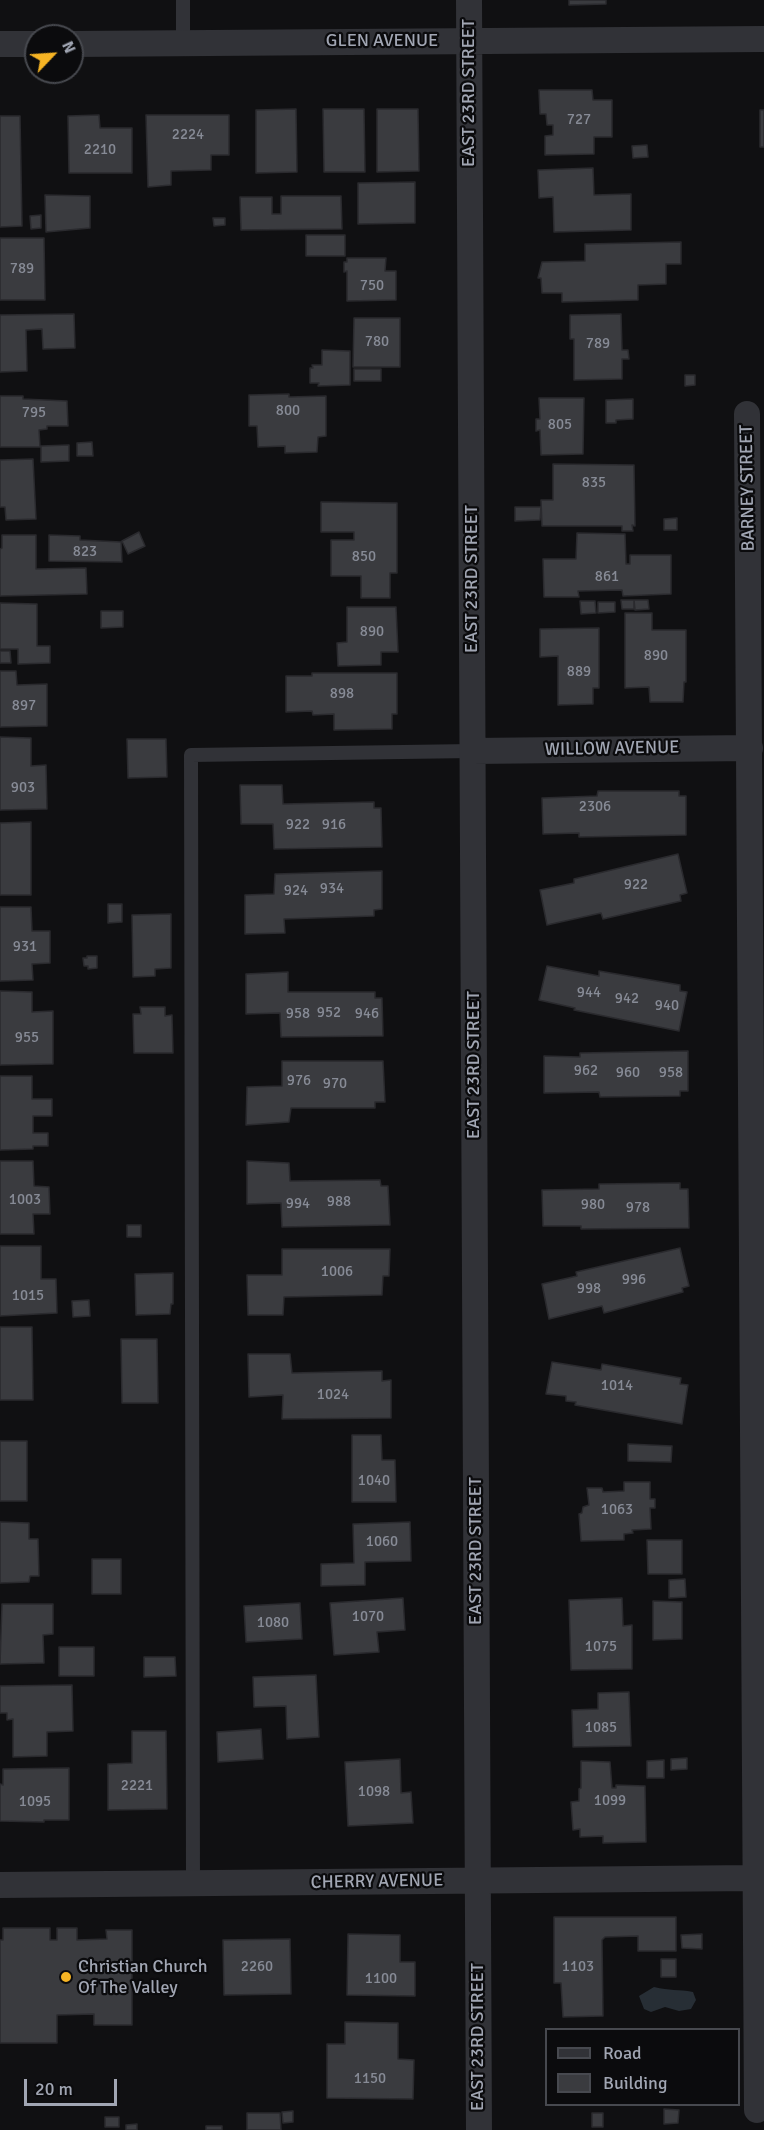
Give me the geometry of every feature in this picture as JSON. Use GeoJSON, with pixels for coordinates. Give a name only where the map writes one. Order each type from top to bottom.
{"type":"FeatureCollection","features":[{"type":"Feature","properties":{"kind":"street","name":"EAST 23RD STREET"},"geometry":{"type":"LineString","coordinates":[[469,0],[479,2130]]}},
{"type":"Feature","properties":{"kind":"street","name":"GLEN AVENUE"},"geometry":{"type":"LineString","coordinates":[[84,44],[764,39]]}},
{"type":"Feature","properties":{"kind":"street"},"geometry":{"type":"LineString","coordinates":[[0,44],[24,44]]}},
{"type":"Feature","properties":{"kind":"street","name":"BARNEY STREET"},"geometry":{"type":"LineString","coordinates":[[747,414],[757,747],[754,1878],[757,2110]]}},
{"type":"Feature","properties":{"kind":"street","name":"WILLOW AVENUE"},"geometry":{"type":"LineString","coordinates":[[473,751],[757,747]]}},
{"type":"Feature","properties":{"kind":"street","name":"CHERRY AVENUE"},"geometry":{"type":"LineString","coordinates":[[0,1886],[754,1878]]}},
{"type":"Feature","properties":{"kind":"lane"},"geometry":{"type":"LineString","coordinates":[[183,0],[183,43]]}},
{"type":"Feature","properties":{"kind":"lane"},"geometry":{"type":"LineString","coordinates":[[193,1884],[191,755],[473,751]]}},
{"type":"Feature","properties":{"kind":"shaded area"},"geometry":{"type":"Polygon","coordinates":[[[654,1987],[693,1992],[696,2000],[691,2009],[679,2011],[665,2007],[651,2012],[644,2009],[639,1996],[654,1987]]]}},
{"type":"Feature","properties":{"kind":"building"},"geometry":{"type":"Polygon","coordinates":[[[569,0],[606,0],[606,4],[569,5],[569,0]]]}},
{"type":"Feature","properties":{"kind":"building"},"geometry":{"type":"Polygon","coordinates":[[[539,90],[592,90],[593,100],[612,100],[612,137],[594,137],[594,154],[545,155],[545,136],[553,135],[553,125],[547,125],[546,114],[540,114],[539,90]]]}},
{"type":"Feature","properties":{"kind":"building"},"geometry":{"type":"Polygon","coordinates":[[[296,109],[297,172],[256,173],[256,110],[296,109]]]}},
{"type":"Feature","properties":{"kind":"building"},"geometry":{"type":"Polygon","coordinates":[[[323,109],[364,109],[365,172],[324,172],[323,109]]]}},
{"type":"Feature","properties":{"kind":"building"},"geometry":{"type":"Polygon","coordinates":[[[377,109],[418,109],[419,171],[377,172],[377,109]]]}},
{"type":"Feature","properties":{"kind":"building"},"geometry":{"type":"Polygon","coordinates":[[[760,110],[764,110],[764,147],[760,147],[760,110]]]}},
{"type":"Feature","properties":{"kind":"building"},"geometry":{"type":"Polygon","coordinates":[[[99,115],[100,128],[132,128],[132,173],[69,173],[68,116],[99,115]]]}},
{"type":"Feature","properties":{"kind":"building"},"geometry":{"type":"Polygon","coordinates":[[[146,115],[229,115],[229,155],[211,155],[211,170],[171,171],[171,185],[148,187],[146,115]]]}},
{"type":"Feature","properties":{"kind":"building"},"geometry":{"type":"Polygon","coordinates":[[[0,116],[20,116],[22,226],[0,227],[0,116]]]}},
{"type":"Feature","properties":{"kind":"building"},"geometry":{"type":"Polygon","coordinates":[[[647,145],[648,157],[633,158],[632,146],[647,145]]]}},
{"type":"Feature","properties":{"kind":"building"},"geometry":{"type":"Polygon","coordinates":[[[593,168],[594,195],[631,194],[631,230],[554,232],[553,197],[539,198],[538,170],[593,168]]]}},
{"type":"Feature","properties":{"kind":"building"},"geometry":{"type":"Polygon","coordinates":[[[415,182],[415,223],[358,224],[358,183],[415,182]]]}},
{"type":"Feature","properties":{"kind":"building"},"geometry":{"type":"Polygon","coordinates":[[[45,195],[90,196],[90,228],[46,232],[45,195]]]}},
{"type":"Feature","properties":{"kind":"building"},"geometry":{"type":"Polygon","coordinates":[[[281,196],[341,196],[342,229],[241,230],[240,197],[272,197],[272,214],[281,214],[281,196]]]}},
{"type":"Feature","properties":{"kind":"building"},"geometry":{"type":"Polygon","coordinates":[[[41,215],[41,228],[31,229],[30,216],[41,215]]]}},
{"type":"Feature","properties":{"kind":"building"},"geometry":{"type":"Polygon","coordinates":[[[213,218],[225,218],[225,225],[214,226],[213,218]]]}},
{"type":"Feature","properties":{"kind":"building"},"geometry":{"type":"Polygon","coordinates":[[[306,235],[345,235],[345,256],[306,256],[306,235]]]}},
{"type":"Feature","properties":{"kind":"building"},"geometry":{"type":"Polygon","coordinates":[[[0,238],[44,238],[45,300],[0,300],[0,238]]]}},
{"type":"Feature","properties":{"kind":"building"},"geometry":{"type":"Polygon","coordinates":[[[681,242],[681,264],[666,264],[666,284],[638,285],[638,300],[562,302],[562,293],[542,293],[541,278],[538,278],[542,262],[585,261],[585,244],[681,242]]]}},
{"type":"Feature","properties":{"kind":"building"},"geometry":{"type":"Polygon","coordinates":[[[347,258],[386,258],[385,271],[396,271],[396,300],[347,301],[347,271],[344,272],[344,262],[347,262],[347,258]]]}},
{"type":"Feature","properties":{"kind":"building"},"geometry":{"type":"Polygon","coordinates":[[[74,314],[75,348],[43,349],[42,329],[26,330],[27,371],[0,372],[0,315],[74,314]]]}},
{"type":"Feature","properties":{"kind":"building"},"geometry":{"type":"Polygon","coordinates":[[[621,314],[622,350],[628,350],[629,359],[622,359],[622,379],[574,380],[574,339],[570,339],[570,315],[621,314]]]}},
{"type":"Feature","properties":{"kind":"building"},"geometry":{"type":"Polygon","coordinates":[[[354,318],[400,318],[400,367],[353,367],[354,318]]]}},
{"type":"Feature","properties":{"kind":"building"},"geometry":{"type":"Polygon","coordinates":[[[322,350],[350,351],[350,385],[318,386],[319,383],[310,383],[312,365],[322,365],[322,350]]]}},
{"type":"Feature","properties":{"kind":"building"},"geometry":{"type":"Polygon","coordinates":[[[354,369],[381,369],[381,381],[354,381],[354,369]]]}},
{"type":"Feature","properties":{"kind":"building"},"geometry":{"type":"Polygon","coordinates":[[[685,375],[695,375],[695,385],[685,386],[685,375]]]}},
{"type":"Feature","properties":{"kind":"building"},"geometry":{"type":"Polygon","coordinates":[[[289,394],[289,397],[326,396],[326,436],[318,437],[317,452],[285,453],[285,446],[258,447],[257,426],[249,426],[249,395],[289,394]]]}},
{"type":"Feature","properties":{"kind":"building"},"geometry":{"type":"Polygon","coordinates":[[[0,396],[67,401],[68,426],[47,426],[47,429],[39,430],[40,447],[0,447],[0,396]]]}},
{"type":"Feature","properties":{"kind":"building"},"geometry":{"type":"Polygon","coordinates":[[[539,398],[584,398],[583,454],[541,455],[540,430],[536,431],[536,419],[540,419],[539,398]]]}},
{"type":"Feature","properties":{"kind":"building"},"geometry":{"type":"Polygon","coordinates":[[[633,399],[633,419],[606,423],[606,400],[633,399]]]}},
{"type":"Feature","properties":{"kind":"building"},"geometry":{"type":"Polygon","coordinates":[[[92,442],[93,456],[77,456],[77,443],[92,442]]]}},
{"type":"Feature","properties":{"kind":"building"},"geometry":{"type":"Polygon","coordinates":[[[69,445],[69,461],[41,462],[41,446],[69,445]]]}},
{"type":"Feature","properties":{"kind":"building"},"geometry":{"type":"Polygon","coordinates":[[[33,459],[36,519],[6,520],[5,507],[0,507],[0,460],[33,459]]]}},
{"type":"Feature","properties":{"kind":"building"},"geometry":{"type":"Polygon","coordinates":[[[553,464],[634,465],[635,526],[632,525],[633,531],[622,531],[622,526],[542,526],[541,500],[553,500],[553,464]]]}},
{"type":"Feature","properties":{"kind":"building"},"geometry":{"type":"Polygon","coordinates":[[[321,502],[397,503],[397,573],[390,573],[390,598],[361,598],[361,576],[331,576],[331,540],[354,540],[354,532],[321,532],[321,502]]]}},
{"type":"Feature","properties":{"kind":"building"},"geometry":{"type":"Polygon","coordinates":[[[515,507],[541,507],[540,520],[515,521],[515,507]]]}},
{"type":"Feature","properties":{"kind":"building"},"geometry":{"type":"Polygon","coordinates":[[[677,518],[677,530],[664,530],[664,519],[677,518]]]}},
{"type":"Feature","properties":{"kind":"building"},"geometry":{"type":"Polygon","coordinates":[[[139,532],[145,546],[128,554],[122,541],[139,532]]]}},
{"type":"Feature","properties":{"kind":"building"},"geometry":{"type":"Polygon","coordinates":[[[577,533],[625,534],[626,564],[630,564],[630,555],[671,555],[671,594],[623,596],[622,590],[578,591],[579,597],[544,597],[543,559],[576,559],[577,533]]]}},
{"type":"Feature","properties":{"kind":"building"},"geometry":{"type":"Polygon","coordinates":[[[2,535],[36,535],[36,569],[86,568],[87,594],[0,596],[2,535]]]}},
{"type":"Feature","properties":{"kind":"building"},"geometry":{"type":"Polygon","coordinates":[[[49,535],[80,536],[80,540],[121,542],[122,562],[49,561],[49,535]]]}},
{"type":"Feature","properties":{"kind":"building"},"geometry":{"type":"Polygon","coordinates":[[[621,600],[634,600],[634,609],[622,609],[621,600]]]}},
{"type":"Feature","properties":{"kind":"building"},"geometry":{"type":"Polygon","coordinates":[[[634,600],[648,600],[649,609],[635,610],[634,600]]]}},
{"type":"Feature","properties":{"kind":"building"},"geometry":{"type":"Polygon","coordinates":[[[580,601],[595,601],[596,613],[581,614],[580,601]]]}},
{"type":"Feature","properties":{"kind":"building"},"geometry":{"type":"Polygon","coordinates":[[[598,602],[615,602],[615,612],[598,613],[598,602]]]}},
{"type":"Feature","properties":{"kind":"building"},"geometry":{"type":"Polygon","coordinates":[[[0,603],[37,604],[37,646],[50,646],[50,663],[18,664],[18,649],[0,649],[0,603]]]}},
{"type":"Feature","properties":{"kind":"building"},"geometry":{"type":"Polygon","coordinates":[[[347,607],[396,607],[398,652],[381,652],[381,665],[338,666],[337,643],[347,642],[347,607]]]}},
{"type":"Feature","properties":{"kind":"building"},"geometry":{"type":"Polygon","coordinates":[[[101,611],[123,611],[123,627],[101,628],[101,611]]]}},
{"type":"Feature","properties":{"kind":"building"},"geometry":{"type":"Polygon","coordinates":[[[625,613],[652,613],[652,630],[686,630],[686,682],[684,682],[683,702],[650,702],[649,687],[625,688],[625,613]]]}},
{"type":"Feature","properties":{"kind":"building"},"geometry":{"type":"Polygon","coordinates":[[[599,628],[599,688],[593,688],[593,704],[558,705],[558,656],[540,657],[540,629],[599,628]]]}},
{"type":"Feature","properties":{"kind":"building"},"geometry":{"type":"Polygon","coordinates":[[[0,651],[10,651],[11,663],[0,663],[0,651]]]}},
{"type":"Feature","properties":{"kind":"building"},"geometry":{"type":"Polygon","coordinates":[[[0,671],[16,671],[17,685],[47,684],[47,726],[0,727],[0,671]]]}},
{"type":"Feature","properties":{"kind":"building"},"geometry":{"type":"Polygon","coordinates":[[[312,673],[397,673],[397,714],[392,714],[392,729],[334,730],[334,714],[313,715],[312,711],[286,712],[286,676],[312,676],[312,673]]]}},
{"type":"Feature","properties":{"kind":"building"},"geometry":{"type":"Polygon","coordinates":[[[0,737],[31,738],[31,766],[46,765],[47,809],[0,810],[0,737]]]}},
{"type":"Feature","properties":{"kind":"building"},"geometry":{"type":"Polygon","coordinates":[[[127,739],[166,739],[167,777],[128,778],[127,739]]]}},
{"type":"Feature","properties":{"kind":"building"},"geometry":{"type":"Polygon","coordinates":[[[240,785],[282,785],[283,804],[374,802],[374,808],[381,808],[382,847],[274,849],[273,824],[241,824],[240,785]]]}},
{"type":"Feature","properties":{"kind":"building"},"geometry":{"type":"Polygon","coordinates":[[[598,791],[679,791],[679,796],[686,796],[686,835],[579,837],[579,833],[543,834],[542,798],[597,796],[598,791]]]}},
{"type":"Feature","properties":{"kind":"building"},"geometry":{"type":"Polygon","coordinates":[[[31,822],[31,895],[0,895],[0,823],[31,822]]]}},
{"type":"Feature","properties":{"kind":"building"},"geometry":{"type":"Polygon","coordinates":[[[678,854],[687,893],[680,895],[681,901],[603,919],[601,913],[547,925],[540,890],[574,883],[574,879],[678,854]]]}},
{"type":"Feature","properties":{"kind":"building"},"geometry":{"type":"Polygon","coordinates":[[[382,871],[382,909],[374,910],[374,916],[284,919],[285,933],[245,934],[245,895],[274,894],[275,874],[382,871]]]}},
{"type":"Feature","properties":{"kind":"building"},"geometry":{"type":"Polygon","coordinates":[[[108,904],[122,904],[122,922],[108,923],[108,904]]]}},
{"type":"Feature","properties":{"kind":"building"},"geometry":{"type":"Polygon","coordinates":[[[0,907],[31,907],[32,931],[50,931],[50,963],[32,964],[33,980],[0,981],[0,907]]]}},
{"type":"Feature","properties":{"kind":"building"},"geometry":{"type":"Polygon","coordinates":[[[171,914],[171,968],[155,969],[155,976],[133,977],[132,915],[171,914]]]}},
{"type":"Feature","properties":{"kind":"building"},"geometry":{"type":"Polygon","coordinates":[[[97,956],[97,968],[88,969],[88,966],[84,966],[83,958],[97,956]]]}},
{"type":"Feature","properties":{"kind":"building"},"geometry":{"type":"Polygon","coordinates":[[[547,966],[599,976],[599,971],[680,985],[680,991],[687,992],[679,1031],[574,1010],[575,1008],[539,1000],[547,966]]]}},
{"type":"Feature","properties":{"kind":"building"},"geometry":{"type":"Polygon","coordinates":[[[288,972],[288,992],[375,992],[375,998],[382,998],[383,1036],[281,1037],[280,1013],[246,1014],[246,974],[288,972]]]}},
{"type":"Feature","properties":{"kind":"building"},"geometry":{"type":"Polygon","coordinates":[[[0,991],[32,992],[32,1012],[53,1011],[53,1064],[0,1065],[0,991]]]}},
{"type":"Feature","properties":{"kind":"building"},"geometry":{"type":"Polygon","coordinates":[[[140,1007],[165,1007],[165,1016],[172,1015],[173,1053],[134,1053],[133,1014],[141,1014],[140,1007]]]}},
{"type":"Feature","properties":{"kind":"building"},"geometry":{"type":"Polygon","coordinates":[[[688,1051],[688,1091],[680,1091],[680,1096],[600,1097],[599,1092],[544,1093],[544,1056],[580,1057],[580,1053],[688,1051]]]}},
{"type":"Feature","properties":{"kind":"building"},"geometry":{"type":"Polygon","coordinates":[[[282,1061],[383,1061],[385,1102],[375,1102],[375,1108],[291,1108],[289,1122],[246,1125],[247,1087],[282,1086],[282,1061]]]}},
{"type":"Feature","properties":{"kind":"building"},"geometry":{"type":"Polygon","coordinates":[[[0,1076],[32,1076],[32,1099],[52,1099],[52,1116],[33,1116],[33,1133],[48,1133],[48,1146],[0,1150],[0,1076]]]}},
{"type":"Feature","properties":{"kind":"building"},"geometry":{"type":"Polygon","coordinates":[[[0,1161],[33,1161],[34,1186],[49,1187],[50,1214],[33,1214],[34,1234],[0,1234],[0,1161]]]}},
{"type":"Feature","properties":{"kind":"building"},"geometry":{"type":"Polygon","coordinates":[[[247,1161],[289,1163],[290,1181],[380,1180],[381,1186],[388,1186],[390,1225],[282,1227],[281,1203],[247,1204],[247,1161]]]}},
{"type":"Feature","properties":{"kind":"building"},"geometry":{"type":"Polygon","coordinates":[[[680,1183],[680,1189],[688,1189],[689,1228],[581,1229],[581,1226],[543,1226],[542,1190],[599,1189],[599,1184],[680,1183]]]}},
{"type":"Feature","properties":{"kind":"building"},"geometry":{"type":"Polygon","coordinates":[[[127,1225],[141,1225],[141,1237],[127,1237],[127,1225]]]}},
{"type":"Feature","properties":{"kind":"building"},"geometry":{"type":"Polygon","coordinates":[[[0,1246],[41,1246],[41,1279],[56,1279],[57,1313],[0,1316],[0,1246]]]}},
{"type":"Feature","properties":{"kind":"building"},"geometry":{"type":"Polygon","coordinates":[[[680,1248],[689,1286],[682,1288],[683,1292],[604,1313],[602,1306],[549,1319],[542,1284],[577,1276],[576,1272],[680,1248]]]}},
{"type":"Feature","properties":{"kind":"building"},"geometry":{"type":"Polygon","coordinates":[[[282,1249],[390,1249],[389,1276],[383,1276],[382,1295],[284,1297],[283,1315],[248,1315],[247,1275],[282,1275],[282,1249]]]}},
{"type":"Feature","properties":{"kind":"building"},"geometry":{"type":"Polygon","coordinates":[[[173,1273],[173,1304],[171,1304],[170,1314],[136,1315],[135,1274],[173,1273]]]}},
{"type":"Feature","properties":{"kind":"building"},"geometry":{"type":"Polygon","coordinates":[[[89,1300],[90,1316],[73,1317],[72,1301],[89,1300]]]}},
{"type":"Feature","properties":{"kind":"building"},"geometry":{"type":"Polygon","coordinates":[[[0,1327],[32,1327],[33,1400],[0,1400],[0,1327]]]}},
{"type":"Feature","properties":{"kind":"building"},"geometry":{"type":"Polygon","coordinates":[[[121,1339],[157,1339],[158,1403],[122,1403],[121,1339]]]}},
{"type":"Feature","properties":{"kind":"building"},"geometry":{"type":"Polygon","coordinates":[[[248,1354],[290,1354],[292,1373],[382,1371],[382,1381],[391,1380],[391,1418],[282,1419],[283,1395],[249,1397],[248,1354]]]}},
{"type":"Feature","properties":{"kind":"building"},"geometry":{"type":"Polygon","coordinates":[[[552,1362],[601,1370],[602,1364],[681,1378],[680,1384],[688,1385],[682,1424],[575,1405],[576,1402],[566,1401],[566,1396],[546,1394],[552,1362]]]}},
{"type":"Feature","properties":{"kind":"building"},"geometry":{"type":"Polygon","coordinates":[[[352,1435],[381,1435],[382,1460],[395,1460],[396,1502],[352,1502],[352,1435]]]}},
{"type":"Feature","properties":{"kind":"building"},"geometry":{"type":"Polygon","coordinates":[[[0,1441],[27,1441],[27,1501],[0,1501],[0,1441]]]}},
{"type":"Feature","properties":{"kind":"building"},"geometry":{"type":"Polygon","coordinates":[[[628,1444],[672,1446],[671,1462],[628,1461],[628,1444]]]}},
{"type":"Feature","properties":{"kind":"building"},"geometry":{"type":"Polygon","coordinates":[[[624,1482],[650,1482],[650,1499],[655,1499],[655,1508],[650,1508],[651,1529],[632,1530],[633,1533],[624,1534],[624,1540],[581,1541],[579,1514],[582,1513],[583,1507],[589,1505],[587,1488],[602,1488],[603,1492],[624,1491],[624,1482]]]}},
{"type":"Feature","properties":{"kind":"building"},"geometry":{"type":"Polygon","coordinates":[[[0,1522],[29,1523],[29,1539],[38,1539],[39,1576],[30,1576],[29,1582],[0,1583],[0,1522]]]}},
{"type":"Feature","properties":{"kind":"building"},"geometry":{"type":"Polygon","coordinates":[[[410,1522],[411,1561],[365,1562],[365,1585],[321,1586],[321,1564],[354,1563],[353,1524],[410,1522]]]}},
{"type":"Feature","properties":{"kind":"building"},"geometry":{"type":"Polygon","coordinates":[[[647,1540],[682,1540],[682,1574],[648,1574],[647,1540]]]}},
{"type":"Feature","properties":{"kind":"building"},"geometry":{"type":"Polygon","coordinates":[[[92,1559],[121,1559],[121,1594],[92,1594],[92,1559]]]}},
{"type":"Feature","properties":{"kind":"building"},"geometry":{"type":"Polygon","coordinates":[[[685,1579],[686,1597],[669,1598],[669,1580],[685,1579]]]}},
{"type":"Feature","properties":{"kind":"building"},"geometry":{"type":"Polygon","coordinates":[[[403,1598],[405,1630],[377,1632],[379,1652],[334,1655],[330,1603],[403,1598]]]}},
{"type":"Feature","properties":{"kind":"building"},"geometry":{"type":"Polygon","coordinates":[[[622,1598],[623,1626],[632,1625],[632,1669],[571,1670],[569,1600],[622,1598]]]}},
{"type":"Feature","properties":{"kind":"building"},"geometry":{"type":"Polygon","coordinates":[[[653,1601],[682,1602],[682,1639],[653,1640],[653,1601]]]}},
{"type":"Feature","properties":{"kind":"building"},"geometry":{"type":"Polygon","coordinates":[[[300,1603],[302,1639],[246,1642],[244,1606],[300,1603]]]}},
{"type":"Feature","properties":{"kind":"building"},"geometry":{"type":"Polygon","coordinates":[[[2,1604],[53,1604],[53,1634],[43,1635],[44,1663],[0,1664],[2,1604]]]}},
{"type":"Feature","properties":{"kind":"building"},"geometry":{"type":"Polygon","coordinates":[[[59,1647],[94,1647],[94,1676],[59,1676],[59,1647]]]}},
{"type":"Feature","properties":{"kind":"building"},"geometry":{"type":"Polygon","coordinates":[[[144,1657],[175,1657],[176,1676],[144,1677],[144,1657]]]}},
{"type":"Feature","properties":{"kind":"building"},"geometry":{"type":"Polygon","coordinates":[[[316,1675],[319,1737],[287,1739],[286,1706],[254,1707],[253,1677],[316,1675]]]}},
{"type":"Feature","properties":{"kind":"building"},"geometry":{"type":"Polygon","coordinates":[[[72,1685],[73,1731],[47,1732],[47,1756],[13,1757],[13,1719],[7,1720],[7,1713],[0,1713],[0,1686],[72,1685]]]}},
{"type":"Feature","properties":{"kind":"building"},"geometry":{"type":"Polygon","coordinates":[[[629,1692],[631,1746],[573,1747],[572,1710],[598,1709],[598,1693],[629,1692]]]}},
{"type":"Feature","properties":{"kind":"building"},"geometry":{"type":"Polygon","coordinates":[[[261,1729],[263,1759],[218,1762],[217,1732],[261,1729]]]}},
{"type":"Feature","properties":{"kind":"building"},"geometry":{"type":"Polygon","coordinates":[[[132,1731],[166,1731],[167,1809],[108,1810],[108,1764],[132,1763],[132,1731]]]}},
{"type":"Feature","properties":{"kind":"building"},"geometry":{"type":"Polygon","coordinates":[[[687,1758],[687,1769],[671,1770],[671,1759],[687,1758]]]}},
{"type":"Feature","properties":{"kind":"building"},"geometry":{"type":"Polygon","coordinates":[[[400,1759],[401,1793],[411,1792],[413,1823],[348,1826],[345,1762],[400,1759]]]}},
{"type":"Feature","properties":{"kind":"building"},"geometry":{"type":"Polygon","coordinates":[[[664,1760],[664,1778],[647,1778],[647,1761],[664,1760]]]}},
{"type":"Feature","properties":{"kind":"building"},"geometry":{"type":"Polygon","coordinates":[[[581,1761],[610,1762],[612,1788],[616,1788],[616,1785],[645,1786],[646,1842],[603,1843],[603,1836],[580,1837],[580,1829],[573,1830],[571,1802],[579,1801],[581,1761]]]}},
{"type":"Feature","properties":{"kind":"building"},"geometry":{"type":"Polygon","coordinates":[[[69,1768],[69,1820],[0,1821],[0,1784],[3,1785],[3,1769],[69,1768]]]}},
{"type":"Feature","properties":{"kind":"building"},"geometry":{"type":"Polygon","coordinates":[[[554,1917],[676,1917],[676,1951],[638,1951],[638,1936],[605,1937],[602,1940],[603,2016],[563,2017],[561,1983],[554,1983],[554,1917]]]}},
{"type":"Feature","properties":{"kind":"building","name":"Christian Church Of The Valley"},"geometry":{"type":"Polygon","coordinates":[[[3,1928],[50,1928],[50,1940],[57,1940],[57,1928],[77,1928],[77,1940],[107,1939],[106,1930],[132,1930],[132,2025],[94,2025],[94,2014],[57,2015],[57,2043],[0,2043],[0,1940],[3,1940],[3,1928]]]}},
{"type":"Feature","properties":{"kind":"building"},"geometry":{"type":"Polygon","coordinates":[[[348,1934],[400,1935],[400,1962],[415,1962],[415,1996],[347,1995],[348,1934]]]}},
{"type":"Feature","properties":{"kind":"building"},"geometry":{"type":"Polygon","coordinates":[[[702,1934],[702,1949],[682,1948],[681,1935],[702,1934]]]}},
{"type":"Feature","properties":{"kind":"building"},"geometry":{"type":"Polygon","coordinates":[[[290,1939],[291,1994],[224,1995],[223,1940],[290,1939]]]}},
{"type":"Feature","properties":{"kind":"building"},"geometry":{"type":"Polygon","coordinates":[[[661,1959],[676,1959],[676,1977],[661,1977],[661,1959]]]}},
{"type":"Feature","properties":{"kind":"building"},"geometry":{"type":"Polygon","coordinates":[[[345,2022],[398,2023],[398,2059],[414,2060],[413,2099],[327,2098],[327,2044],[345,2044],[345,2022]]]}},
{"type":"Feature","properties":{"kind":"building"},"geometry":{"type":"Polygon","coordinates":[[[664,2109],[679,2110],[678,2123],[664,2124],[664,2109]]]}},
{"type":"Feature","properties":{"kind":"building"},"geometry":{"type":"Polygon","coordinates":[[[293,2111],[293,2122],[283,2123],[282,2112],[293,2111]]]}},
{"type":"Feature","properties":{"kind":"building"},"geometry":{"type":"Polygon","coordinates":[[[247,2113],[280,2113],[281,2130],[247,2130],[247,2113]]]}},
{"type":"Feature","properties":{"kind":"building"},"geometry":{"type":"Polygon","coordinates":[[[592,2113],[603,2113],[603,2127],[592,2127],[592,2113]]]}},
{"type":"Feature","properties":{"kind":"building"},"geometry":{"type":"Polygon","coordinates":[[[105,2117],[119,2117],[119,2127],[105,2127],[105,2117]]]}},
{"type":"Feature","properties":{"kind":"building"},"geometry":{"type":"Polygon","coordinates":[[[137,2124],[137,2130],[126,2130],[126,2125],[137,2124]]]}},
{"type":"Feature","properties":{"kind":"building"},"geometry":{"type":"Polygon","coordinates":[[[206,2126],[222,2126],[222,2130],[206,2130],[206,2126]]]}},
{"type":"Feature","properties":{"kind":"place","name":"Christian Church Of The Valley"},"geometry":{"type":"Point","coordinates":[66,1977]}}]}
